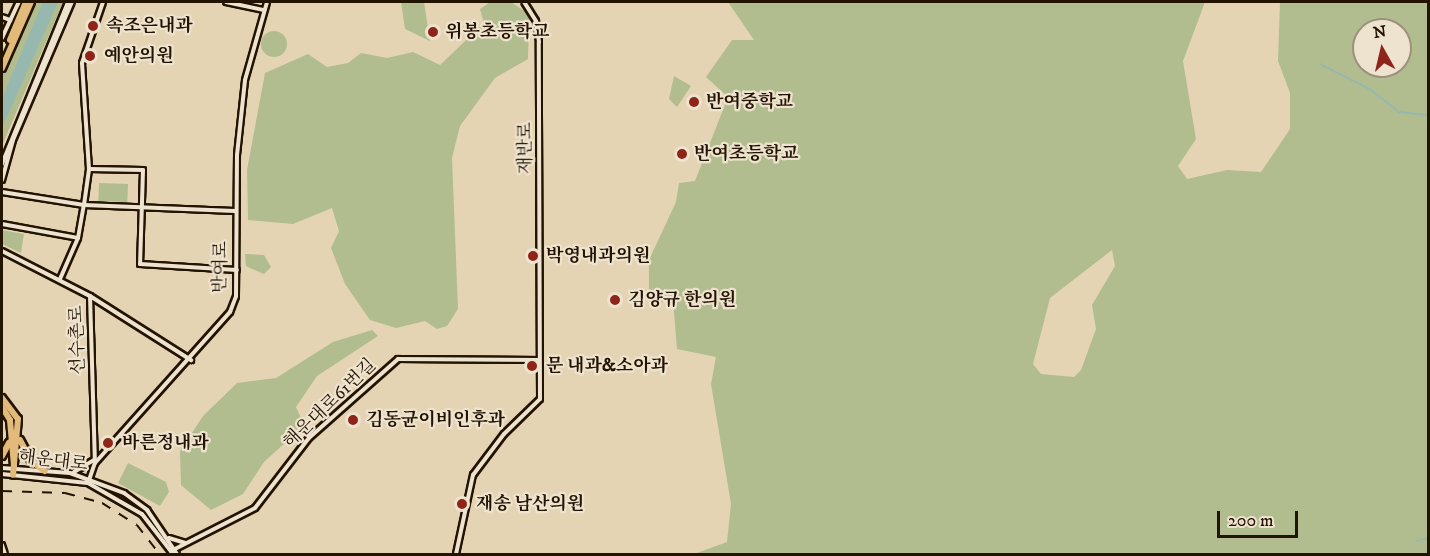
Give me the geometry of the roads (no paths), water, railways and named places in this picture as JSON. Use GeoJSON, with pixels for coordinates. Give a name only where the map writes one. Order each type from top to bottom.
{"type":"FeatureCollection","features":[{"type":"Feature","properties":{"kind":"highway"},"geometry":{"type":"LineString","coordinates":[[2,58],[26,2]]}},
{"type":"Feature","properties":{"kind":"highway"},"geometry":{"type":"LineString","coordinates":[[2,68],[31,2]]}},
{"type":"Feature","properties":{"kind":"highway"},"geometry":{"type":"LineString","coordinates":[[2,398],[16,413],[14,436],[10,446],[13,470]]}},
{"type":"Feature","properties":{"kind":"highway"},"geometry":{"type":"LineString","coordinates":[[2,407],[10,417],[18,446],[13,470]]}},
{"type":"Feature","properties":{"kind":"highway"},"geometry":{"type":"LineString","coordinates":[[2,456],[14,436]]}},
{"type":"Feature","properties":{"kind":"highway"},"geometry":{"type":"LineString","coordinates":[[14,436],[31,460],[45,471]]}},
{"type":"Feature","properties":{"kind":"highway"},"geometry":{"type":"LineString","coordinates":[[10,446],[18,446]]}},
{"type":"Feature","properties":{"kind":"main road"},"geometry":{"type":"LineString","coordinates":[[2,38],[19,2]]}},
{"type":"Feature","properties":{"kind":"main road"},"geometry":{"type":"LineString","coordinates":[[2,164],[70,2]]}},
{"type":"Feature","properties":{"kind":"main road"},"geometry":{"type":"LineString","coordinates":[[2,180],[13,140],[70,2]]}},
{"type":"Feature","properties":{"kind":"main road"},"geometry":{"type":"LineString","coordinates":[[60,279],[78,238],[84,205],[89,169],[82,63],[103,2]]}},
{"type":"Feature","properties":{"kind":"main road"},"geometry":{"type":"LineString","coordinates":[[226,2],[264,10]]}},
{"type":"Feature","properties":{"kind":"main road","name":"반여로"},"geometry":{"type":"LineString","coordinates":[[88,483],[95,461],[191,360],[230,312],[237,270],[235,211],[245,80],[267,2]]}},
{"type":"Feature","properties":{"kind":"main road","name":"재반로"},"geometry":{"type":"LineString","coordinates":[[524,2],[536,21],[539,42],[539,360]]}},
{"type":"Feature","properties":{"kind":"main road"},"geometry":{"type":"LineString","coordinates":[[2,17],[10,20]]}},
{"type":"Feature","properties":{"kind":"main road"},"geometry":{"type":"LineString","coordinates":[[89,169],[142,169],[140,264],[237,270]]}},
{"type":"Feature","properties":{"kind":"main road"},"geometry":{"type":"LineString","coordinates":[[2,192],[84,205],[235,211]]}},
{"type":"Feature","properties":{"kind":"main road"},"geometry":{"type":"LineString","coordinates":[[2,224],[78,238]]}},
{"type":"Feature","properties":{"kind":"main road","name":"선수촌로"},"geometry":{"type":"LineString","coordinates":[[2,251],[90,296],[95,461]]}},
{"type":"Feature","properties":{"kind":"main road"},"geometry":{"type":"LineString","coordinates":[[90,296],[191,360]]}},
{"type":"Feature","properties":{"kind":"main road","name":"해운대로61번길"},"geometry":{"type":"LineString","coordinates":[[173,551],[255,508],[309,438],[398,359],[539,360]]}},
{"type":"Feature","properties":{"kind":"main road"},"geometry":{"type":"LineString","coordinates":[[456,555],[473,475],[504,434],[538,405],[539,360]]}},
{"type":"Feature","properties":{"kind":"main road"},"geometry":{"type":"LineString","coordinates":[[94,445],[99,452],[106,451]]}},
{"type":"Feature","properties":{"kind":"main road"},"geometry":{"type":"LineString","coordinates":[[70,473],[87,468],[95,461]]}},
{"type":"Feature","properties":{"kind":"main road","name":"해운대로"},"geometry":{"type":"LineString","coordinates":[[2,468],[88,483],[142,514],[177,555]]}},
{"type":"Feature","properties":{"kind":"main road","name":"해운대로"},"geometry":{"type":"LineString","coordinates":[[2,474],[13,470],[45,471],[89,477],[136,501],[169,538],[173,551]]}},
{"type":"Feature","properties":{"kind":"main road"},"geometry":{"type":"LineString","coordinates":[[169,538],[185,543]]}},
{"type":"Feature","properties":{"kind":"main road"},"geometry":{"type":"LineString","coordinates":[[2,545],[5,555]]}},
{"type":"Feature","properties":{"kind":"water"},"geometry":{"type":"Polygon","coordinates":[[[43,2],[58,2],[2,128],[2,98],[43,2]]]}},
{"type":"Feature","properties":{"kind":"waterway"},"geometry":{"type":"LineString","coordinates":[[1320,64],[1370,89],[1399,112],[1428,115]]}},
{"type":"Feature","properties":{"kind":"waterway"},"geometry":{"type":"LineString","coordinates":[[1417,541],[1428,538]]}},
{"type":"Feature","properties":{"kind":"railway"},"geometry":{"type":"LineString","coordinates":[[2,491],[65,493],[102,503],[137,525],[160,554]]}},
{"type":"Feature","properties":{"kind":"place","name":"속조은내과"},"geometry":{"type":"Point","coordinates":[93,26]}},
{"type":"Feature","properties":{"kind":"place","name":"위봉초등학교"},"geometry":{"type":"Point","coordinates":[433,32]}},
{"type":"Feature","properties":{"kind":"place","name":"예안의원"},"geometry":{"type":"Point","coordinates":[90,56]}},
{"type":"Feature","properties":{"kind":"place","name":"반여중학교"},"geometry":{"type":"Point","coordinates":[694,102]}},
{"type":"Feature","properties":{"kind":"place","name":"반여초등학교"},"geometry":{"type":"Point","coordinates":[682,154]}},
{"type":"Feature","properties":{"kind":"place","name":"박영내과의원"},"geometry":{"type":"Point","coordinates":[533,256]}},
{"type":"Feature","properties":{"kind":"place","name":"김양규 한의원"},"geometry":{"type":"Point","coordinates":[615,300]}},
{"type":"Feature","properties":{"kind":"place","name":"문 내과&소아과"},"geometry":{"type":"Point","coordinates":[532,366]}},
{"type":"Feature","properties":{"kind":"place","name":"김동균이비인후과"},"geometry":{"type":"Point","coordinates":[353,420]}},
{"type":"Feature","properties":{"kind":"place","name":"바른정내과"},"geometry":{"type":"Point","coordinates":[108,443]}},
{"type":"Feature","properties":{"kind":"place","name":"재송 남산의원"},"geometry":{"type":"Point","coordinates":[462,504]}}]}
